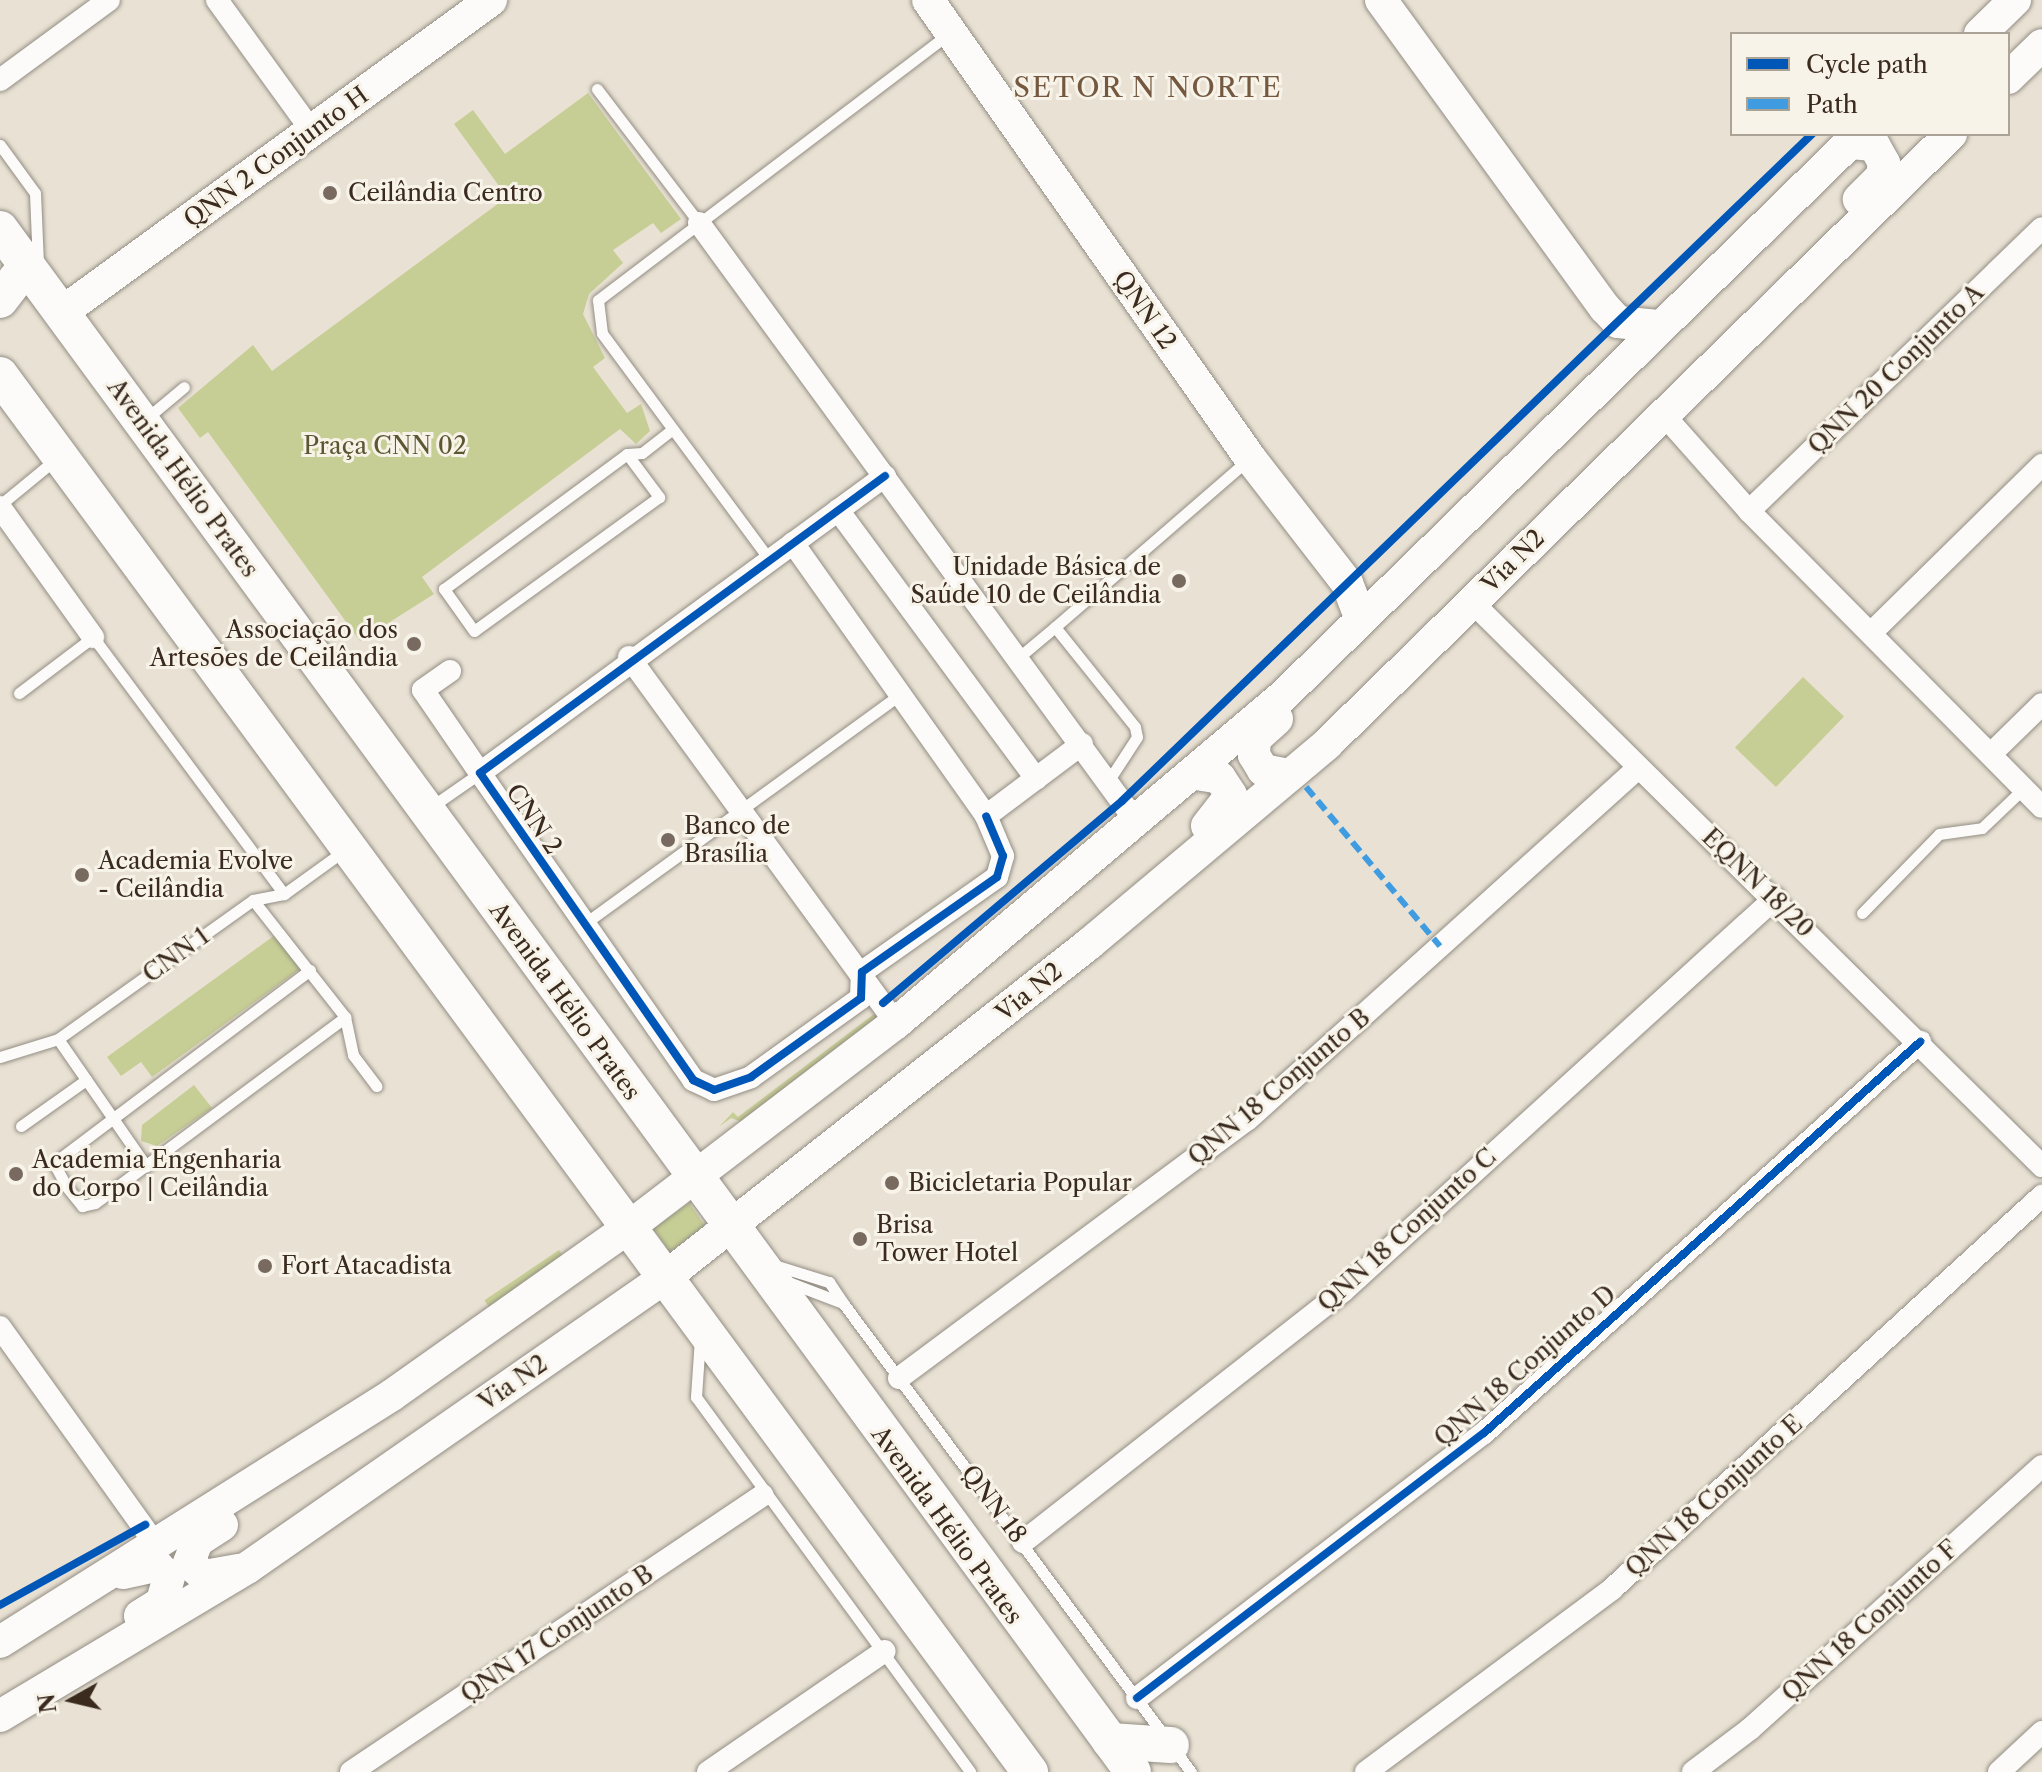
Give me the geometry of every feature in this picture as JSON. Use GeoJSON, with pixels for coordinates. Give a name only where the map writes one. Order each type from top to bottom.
{"type":"FeatureCollection","features":[{"type":"Feature","properties":{"kind":"main road","name":"QNN 2 Conjunto H"},"geometry":{"type":"LineString","coordinates":[[61,313],[491,0]]}},
{"type":"Feature","properties":{"kind":"main road","name":"QNN 12"},"geometry":{"type":"LineString","coordinates":[[928,0],[1250,458],[1347,583],[1357,624]]}},
{"type":"Feature","properties":{"kind":"main road"},"geometry":{"type":"LineString","coordinates":[[1381,0],[1605,308],[1618,322],[1658,326]]}},
{"type":"Feature","properties":{"kind":"main road"},"geometry":{"type":"LineString","coordinates":[[1962,32],[1994,0]]}},
{"type":"Feature","properties":{"kind":"main road"},"geometry":{"type":"LineString","coordinates":[[1982,32],[2015,0]]}},
{"type":"Feature","properties":{"kind":"main road"},"geometry":{"type":"LineString","coordinates":[[2010,76],[2042,45]]}},
{"type":"Feature","properties":{"kind":"main road"},"geometry":{"type":"LineString","coordinates":[[0,1642],[116,1575],[392,1395],[625,1230],[896,1023],[1196,774],[1357,624],[1658,326],[1854,138],[1880,151],[1882,176],[1773,286],[1725,351]]}},
{"type":"Feature","properties":{"kind":"main road","name":"Via N2"},"geometry":{"type":"LineString","coordinates":[[0,1716],[247,1568],[663,1279],[734,1228],[1089,944],[1289,775],[1472,602],[1663,414],[1933,138]]}},
{"type":"Feature","properties":{"kind":"main road","name":"Avenida Hélio Prates"},"geometry":{"type":"LineString","coordinates":[[0,229],[1133,1772]]}},
{"type":"Feature","properties":{"kind":"main road"},"geometry":{"type":"LineString","coordinates":[[0,300],[33,273]]}},
{"type":"Feature","properties":{"kind":"main road"},"geometry":{"type":"LineString","coordinates":[[0,375],[625,1230],[1030,1772]]}},
{"type":"Feature","properties":{"kind":"main road"},"geometry":{"type":"LineString","coordinates":[[1289,775],[1263,770],[1255,739],[1338,659],[1357,624]]}},
{"type":"Feature","properties":{"kind":"main road"},"geometry":{"type":"LineString","coordinates":[[1089,944],[1129,894],[1228,807],[1226,783],[1196,774]]}},
{"type":"Feature","properties":{"kind":"main road"},"geometry":{"type":"LineString","coordinates":[[247,1568],[204,1576],[189,1563],[191,1550],[331,1454],[392,1395]]}},
{"type":"Feature","properties":{"kind":"main road"},"geometry":{"type":"LineString","coordinates":[[0,1707],[169,1592],[169,1577],[157,1566],[116,1575]]}},
{"type":"Feature","properties":{"kind":"main road"},"geometry":{"type":"LineString","coordinates":[[1110,1741],[1181,1758]]}},
{"type":"Feature","properties":{"kind":"street"},"geometry":{"type":"LineString","coordinates":[[0,80],[109,0]]}},
{"type":"Feature","properties":{"kind":"street"},"geometry":{"type":"LineString","coordinates":[[217,0],[312,131]]}},
{"type":"Feature","properties":{"kind":"street"},"geometry":{"type":"LineString","coordinates":[[699,223],[1109,780],[1137,823]]}},
{"type":"Feature","properties":{"kind":"street","name":"QNN 20 Conjunto A"},"geometry":{"type":"LineString","coordinates":[[1749,511],[2042,228]]}},
{"type":"Feature","properties":{"kind":"street"},"geometry":{"type":"LineString","coordinates":[[1663,414],[1749,511],[2042,807]]}},
{"type":"Feature","properties":{"kind":"street"},"geometry":{"type":"LineString","coordinates":[[1871,633],[2042,465]]}},
{"type":"Feature","properties":{"kind":"street","name":"CNN 2"},"geometry":{"type":"LineString","coordinates":[[862,972],[861,998],[751,1077],[714,1090],[693,1080],[581,926],[480,773],[629,657],[885,476]]}},
{"type":"Feature","properties":{"kind":"street"},"geometry":{"type":"LineString","coordinates":[[0,506],[93,637]]}},
{"type":"Feature","properties":{"kind":"street"},"geometry":{"type":"LineString","coordinates":[[838,510],[1036,779]]}},
{"type":"Feature","properties":{"kind":"street"},"geometry":{"type":"LineString","coordinates":[[793,543],[986,816],[1003,856],[997,877],[862,972]]}},
{"type":"Feature","properties":{"kind":"street","name":"EQNN 18/20"},"geometry":{"type":"LineString","coordinates":[[1472,602],[1637,769],[1775,898],[2042,1166]]}},
{"type":"Feature","properties":{"kind":"street"},"geometry":{"type":"LineString","coordinates":[[629,657],[862,972],[896,1023]]}},
{"type":"Feature","properties":{"kind":"street"},"geometry":{"type":"LineString","coordinates":[[450,671],[423,690],[480,773]]}},
{"type":"Feature","properties":{"kind":"street"},"geometry":{"type":"LineString","coordinates":[[1991,754],[2042,704]]}},
{"type":"Feature","properties":{"kind":"street"},"geometry":{"type":"LineString","coordinates":[[986,816],[1082,744]]}},
{"type":"Feature","properties":{"kind":"street","name":"QNN 18 Conjunto B"},"geometry":{"type":"LineString","coordinates":[[899,1378],[1247,1120],[1637,769]]}},
{"type":"Feature","properties":{"kind":"street","name":"QNN 18 Conjunto C"},"geometry":{"type":"LineString","coordinates":[[1023,1542],[1343,1291],[1775,898]]}},
{"type":"Feature","properties":{"kind":"street","name":"QNN 18 Conjunto D"},"geometry":{"type":"LineString","coordinates":[[1137,1698],[1484,1433],[1920,1042]]}},
{"type":"Feature","properties":{"kind":"street","name":"QNN 18 Conjunto E"},"geometry":{"type":"LineString","coordinates":[[1366,1772],[1612,1589],[2042,1196]]}},
{"type":"Feature","properties":{"kind":"street"},"geometry":{"type":"LineString","coordinates":[[0,1327],[158,1548]]}},
{"type":"Feature","properties":{"kind":"street","name":"QNN 18 Conjunto F"},"geometry":{"type":"LineString","coordinates":[[1693,1772],[1750,1729],[2042,1466]]}},
{"type":"Feature","properties":{"kind":"street","name":"QNN 17 Conjunto B"},"geometry":{"type":"LineString","coordinates":[[351,1772],[763,1495]]}},
{"type":"Feature","properties":{"kind":"street"},"geometry":{"type":"LineString","coordinates":[[708,1772],[885,1651]]}},
{"type":"Feature","properties":{"kind":"street"},"geometry":{"type":"LineString","coordinates":[[1999,1772],[2042,1732]]}},
{"type":"Feature","properties":{"kind":"lane"},"geometry":{"type":"LineString","coordinates":[[769,559],[602,333],[595,308],[608,288],[950,34]]}},
{"type":"Feature","properties":{"kind":"lane"},"geometry":{"type":"LineString","coordinates":[[597,89],[699,223]]}},
{"type":"Feature","properties":{"kind":"lane"},"geometry":{"type":"LineString","coordinates":[[0,145],[35,193],[33,273]]}},
{"type":"Feature","properties":{"kind":"lane"},"geometry":{"type":"LineString","coordinates":[[143,421],[184,387]]}},
{"type":"Feature","properties":{"kind":"lane"},"geometry":{"type":"LineString","coordinates":[[627,454],[659,497],[474,631],[444,589],[627,454],[642,453],[673,429]]}},
{"type":"Feature","properties":{"kind":"lane"},"geometry":{"type":"LineString","coordinates":[[0,506],[60,456]]}},
{"type":"Feature","properties":{"kind":"lane"},"geometry":{"type":"LineString","coordinates":[[1018,658],[1250,458]]}},
{"type":"Feature","properties":{"kind":"lane"},"geometry":{"type":"LineString","coordinates":[[1055,627],[1135,727],[1137,737],[1109,780]]}},
{"type":"Feature","properties":{"kind":"lane"},"geometry":{"type":"LineString","coordinates":[[19,693],[93,637],[284,894],[347,849]]}},
{"type":"Feature","properties":{"kind":"lane"},"geometry":{"type":"LineString","coordinates":[[581,926],[900,694]]}},
{"type":"Feature","properties":{"kind":"lane"},"geometry":{"type":"LineString","coordinates":[[426,810],[480,773]]}},
{"type":"Feature","properties":{"kind":"lane"},"geometry":{"type":"LineString","coordinates":[[1862,913],[1939,834],[1982,828],[2024,788]]}},
{"type":"Feature","properties":{"kind":"lane","name":"CNN 1"},"geometry":{"type":"LineString","coordinates":[[0,1057],[58,1039],[253,900],[284,894]]}},
{"type":"Feature","properties":{"kind":"lane"},"geometry":{"type":"LineString","coordinates":[[253,900],[345,1017],[353,1055],[376,1086]]}},
{"type":"Feature","properties":{"kind":"lane"},"geometry":{"type":"LineString","coordinates":[[310,970],[56,1163],[66,1186],[88,1206],[345,1017]]}},
{"type":"Feature","properties":{"kind":"lane"},"geometry":{"type":"LineString","coordinates":[[58,1039],[146,1166]]}},
{"type":"Feature","properties":{"kind":"lane"},"geometry":{"type":"LineString","coordinates":[[21,1126],[86,1080]]}},
{"type":"Feature","properties":{"kind":"lane"},"geometry":{"type":"LineString","coordinates":[[761,1267],[843,1303]]}},
{"type":"Feature","properties":{"kind":"lane","name":"QNN 18"},"geometry":{"type":"LineString","coordinates":[[761,1267],[829,1282],[1181,1758]]}},
{"type":"Feature","properties":{"kind":"lane"},"geometry":{"type":"LineString","coordinates":[[700,1329],[696,1397],[763,1495],[885,1651],[970,1772]]}},
{"type":"Feature","properties":{"kind":"green space","name":"Praça CNN 02"},"geometry":{"type":"Polygon","coordinates":[[[588,93],[681,219],[661,233],[653,223],[613,250],[623,263],[589,294],[583,314],[605,358],[593,367],[627,413],[641,404],[650,431],[636,444],[620,429],[422,577],[434,594],[360,641],[208,432],[200,438],[178,408],[253,345],[272,371],[507,197],[454,124],[473,110],[505,154],[588,93]]]}},
{"type":"Feature","properties":{"kind":"green space"},"geometry":{"type":"Polygon","coordinates":[[[1803,677],[1844,717],[1776,787],[1735,747],[1803,677]]]}},
{"type":"Feature","properties":{"kind":"green space"},"geometry":{"type":"Polygon","coordinates":[[[275,935],[300,969],[152,1077],[141,1062],[121,1076],[107,1057],[275,935]]]}},
{"type":"Feature","properties":{"kind":"green space"},"geometry":{"type":"Polygon","coordinates":[[[874,1014],[881,1020],[745,1123],[731,1118],[719,1127],[733,1112],[738,1117],[874,1014]]]}},
{"type":"Feature","properties":{"kind":"green space"},"geometry":{"type":"Polygon","coordinates":[[[194,1085],[212,1108],[157,1146],[141,1141],[142,1125],[194,1085]]]}},
{"type":"Feature","properties":{"kind":"green space"},"geometry":{"type":"Polygon","coordinates":[[[689,1203],[706,1227],[670,1252],[653,1228],[689,1203]]]}},
{"type":"Feature","properties":{"kind":"green space"},"geometry":{"type":"Polygon","coordinates":[[[559,1250],[565,1259],[491,1309],[484,1300],[559,1250]]]}},
{"type":"Feature","properties":{"kind":"marked path"},"geometry":{"type":"LineString","coordinates":[[1306,787],[1440,946]]}},
{"type":"Feature","properties":{"kind":"cycle path"},"geometry":{"type":"LineString","coordinates":[[883,1003],[1122,801],[1810,136]]}},
{"type":"Feature","properties":{"kind":"cycle path"},"geometry":{"type":"LineString","coordinates":[[885,476],[480,773],[693,1080],[714,1090],[751,1077],[861,998],[862,972],[997,877],[1003,856],[986,816]]}},
{"type":"Feature","properties":{"kind":"cycle path"},"geometry":{"type":"LineString","coordinates":[[1137,1698],[1484,1433],[1920,1042]]}},
{"type":"Feature","properties":{"kind":"cycle path"},"geometry":{"type":"LineString","coordinates":[[0,1605],[145,1525]]}},
{"type":"Feature","properties":{"kind":"place","name":"Ceilândia Centro"},"geometry":{"type":"Point","coordinates":[330,193]}},
{"type":"Feature","properties":{"kind":"place","name":"Unidade Básica de Saúde 10 de Ceilândia"},"geometry":{"type":"Point","coordinates":[1179,581]}},
{"type":"Feature","properties":{"kind":"place","name":"Associação dos Artesões de Ceilândia"},"geometry":{"type":"Point","coordinates":[414,644]}},
{"type":"Feature","properties":{"kind":"place","name":"Banco de Brasília"},"geometry":{"type":"Point","coordinates":[668,840]}},
{"type":"Feature","properties":{"kind":"place","name":"Academia Evolve - Ceilândia"},"geometry":{"type":"Point","coordinates":[82,875]}},
{"type":"Feature","properties":{"kind":"place","name":"Academia Engenharia do Corpo | Ceilândia"},"geometry":{"type":"Point","coordinates":[16,1174]}},
{"type":"Feature","properties":{"kind":"place","name":"Bicicletaria Popular"},"geometry":{"type":"Point","coordinates":[892,1183]}},
{"type":"Feature","properties":{"kind":"place","name":"Brisa Tower Hotel"},"geometry":{"type":"Point","coordinates":[860,1239]}},
{"type":"Feature","properties":{"kind":"place","name":"Fort Atacadista"},"geometry":{"type":"Point","coordinates":[265,1266]}},
{"type":"Feature","properties":{"kind":"district","name":"SETOR N NORTE"},"geometry":{"type":"Point","coordinates":[1148,87]}}]}
